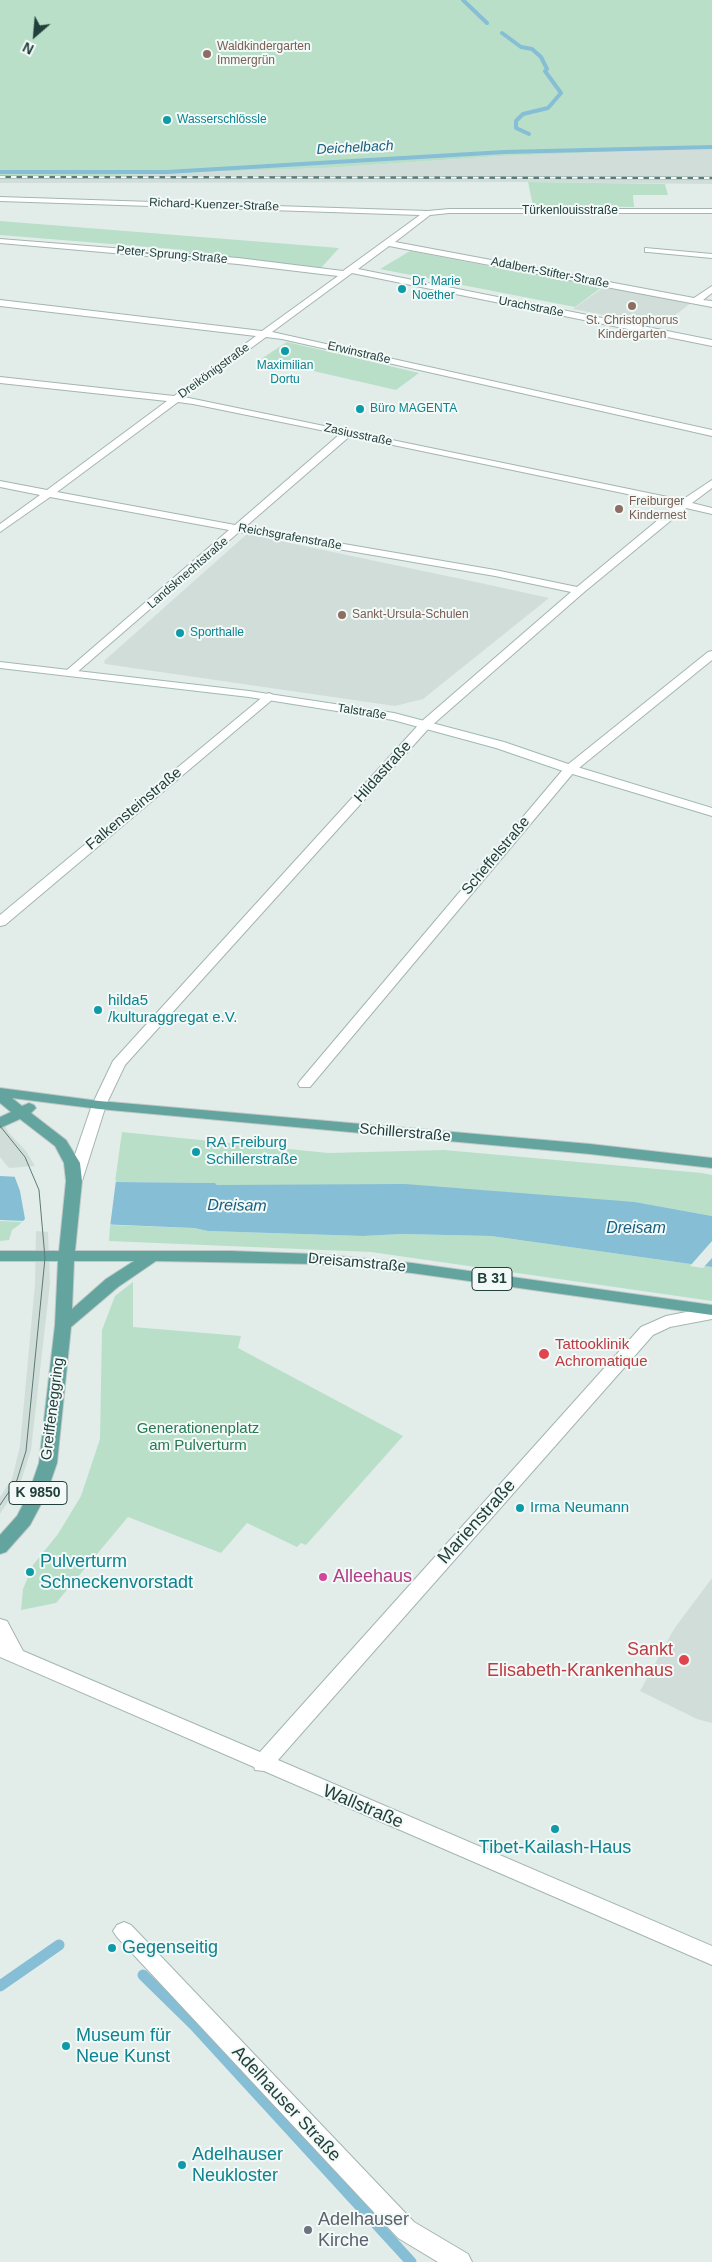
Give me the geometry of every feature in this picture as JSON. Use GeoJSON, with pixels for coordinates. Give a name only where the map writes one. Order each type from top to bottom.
{"type":"FeatureCollection","features":[{"type":"Feature","properties":{"kind":"main road","name":"Schillerstraße"},"geometry":{"type":"LineString","coordinates":[[0,1092],[98,1105],[580,1148],[712,1163]]}},
{"type":"Feature","properties":{"kind":"main road"},"geometry":{"type":"LineString","coordinates":[[0,1096],[21,1112]]}},
{"type":"Feature","properties":{"kind":"main road"},"geometry":{"type":"LineString","coordinates":[[0,1123],[48,1098]]}},
{"type":"Feature","properties":{"kind":"main road","name":"K 9850"},"geometry":{"type":"LineString","coordinates":[[21,1112],[61,1143],[78,1160],[66,1257]]}},
{"type":"Feature","properties":{"kind":"main road","name":"Dreisamstraße"},"geometry":{"type":"LineString","coordinates":[[0,1256],[271,1256],[370,1263],[712,1311]]}},
{"type":"Feature","properties":{"kind":"main road"},"geometry":{"type":"LineString","coordinates":[[63,1325],[112,1283],[153,1256]]}},
{"type":"Feature","properties":{"kind":"main road","name":"Greiffeneggring"},"geometry":{"type":"LineString","coordinates":[[0,1547],[24,1520],[37,1495],[48,1463],[63,1325],[66,1257]]}},
{"type":"Feature","properties":{"kind":"street","name":"Richard-Kuenzer-Straße"},"geometry":{"type":"LineString","coordinates":[[0,199],[428,213]]}},
{"type":"Feature","properties":{"kind":"street","name":"Türkenlouisstraße"},"geometry":{"type":"LineString","coordinates":[[428,213],[449,211],[712,211]]}},
{"type":"Feature","properties":{"kind":"street","name":"Dreikönigstraße"},"geometry":{"type":"LineString","coordinates":[[0,529],[428,213]]}},
{"type":"Feature","properties":{"kind":"street","name":"Peter-Sprung-Straße"},"geometry":{"type":"LineString","coordinates":[[0,241],[347,272]]}},
{"type":"Feature","properties":{"kind":"street","name":"Adalbert-Stifter-Straße"},"geometry":{"type":"LineString","coordinates":[[389,243],[712,304]]}},
{"type":"Feature","properties":{"kind":"street"},"geometry":{"type":"LineString","coordinates":[[648,250],[712,256]]}},
{"type":"Feature","properties":{"kind":"street","name":"Urachstraße"},"geometry":{"type":"LineString","coordinates":[[347,272],[712,343]]}},
{"type":"Feature","properties":{"kind":"street"},"geometry":{"type":"LineString","coordinates":[[696,301],[712,289]]}},
{"type":"Feature","properties":{"kind":"street","name":"Erwinstraße"},"geometry":{"type":"LineString","coordinates":[[0,303],[266,333],[712,433]]}},
{"type":"Feature","properties":{"kind":"street","name":"Zasiusstraße"},"geometry":{"type":"LineString","coordinates":[[0,380],[177,398],[712,511]]}},
{"type":"Feature","properties":{"kind":"street","name":"Landsknechtstraße"},"geometry":{"type":"LineString","coordinates":[[71,672],[156,602],[348,433]]}},
{"type":"Feature","properties":{"kind":"street","name":"Hildastraße"},"geometry":{"type":"LineString","coordinates":[[78,1160],[98,1105],[118,1064],[426,724],[579,590],[712,483]]}},
{"type":"Feature","properties":{"kind":"street","name":"Reichsgrafenstraße"},"geometry":{"type":"LineString","coordinates":[[0,484],[579,590]]}},
{"type":"Feature","properties":{"kind":"street","name":"Scheffelstraße"},"geometry":{"type":"LineString","coordinates":[[305,1084],[570,769],[712,654]]}},
{"type":"Feature","properties":{"kind":"street","name":"Talstraße"},"geometry":{"type":"LineString","coordinates":[[0,666],[71,672],[269,697],[394,717],[500,745],[570,769],[712,812]]}},
{"type":"Feature","properties":{"kind":"street","name":"Falkensteinstraße"},"geometry":{"type":"LineString","coordinates":[[0,922],[269,697]]}},
{"type":"Feature","properties":{"kind":"street","name":"Marienstraße"},"geometry":{"type":"LineString","coordinates":[[262,1764],[647,1331],[666,1322],[712,1311]]}},
{"type":"Feature","properties":{"kind":"street","name":"Wallstraße"},"geometry":{"type":"LineString","coordinates":[[0,1626],[8,1652],[262,1764],[712,1956]]}},
{"type":"Feature","properties":{"kind":"street","name":"Adelhauser Straße"},"geometry":{"type":"LineString","coordinates":[[124,1931],[406,2230],[460,2262]]}},
{"type":"Feature","properties":{"kind":"shaded area"},"geometry":{"type":"Polygon","coordinates":[[[712,145],[712,184],[527,182],[0,183],[0,176],[115,175],[326,168],[501,156],[633,151],[630,149],[712,145]]]}},
{"type":"Feature","properties":{"kind":"shaded area","name":"St. Christophorus Kindergarten"},"geometry":{"type":"Polygon","coordinates":[[[604,287],[691,303],[661,326],[573,309],[604,287]]]}},
{"type":"Feature","properties":{"kind":"shaded area","name":"Sankt-Ursula-Schulen"},"geometry":{"type":"Polygon","coordinates":[[[247,534],[549,598],[423,699],[395,706],[105,664],[104,661],[247,534]]]}},
{"type":"Feature","properties":{"kind":"shaded area"},"geometry":{"type":"Polygon","coordinates":[[[0,1118],[9,1133],[26,1151],[35,1166],[9,1168],[0,1157],[0,1118]]]}},
{"type":"Feature","properties":{"kind":"shaded area"},"geometry":{"type":"Polygon","coordinates":[[[36,1231],[48,1232],[50,1283],[31,1450],[21,1481],[0,1514],[0,1497],[12,1479],[20,1446],[35,1284],[36,1231]]]}},
{"type":"Feature","properties":{"kind":"shaded area","name":"Sankt Elisabeth-Krankenhaus"},"geometry":{"type":"Polygon","coordinates":[[[712,1578],[712,1723],[697,1719],[640,1691],[674,1629],[712,1578]]]}},
{"type":"Feature","properties":{"kind":"green space"},"geometry":{"type":"Polygon","coordinates":[[[0,0],[712,0],[712,145],[631,149],[634,151],[501,156],[326,168],[115,175],[0,176],[0,0]]]}},
{"type":"Feature","properties":{"kind":"green space"},"geometry":{"type":"Polygon","coordinates":[[[528,182],[665,184],[668,195],[633,195],[634,207],[533,206],[528,182]]]}},
{"type":"Feature","properties":{"kind":"green space"},"geometry":{"type":"Polygon","coordinates":[[[0,221],[339,248],[321,268],[183,253],[185,250],[0,235],[0,221]]]}},
{"type":"Feature","properties":{"kind":"green space"},"geometry":{"type":"Polygon","coordinates":[[[410,251],[602,287],[575,307],[380,269],[410,251]]]}},
{"type":"Feature","properties":{"kind":"green space"},"geometry":{"type":"Polygon","coordinates":[[[287,342],[419,373],[396,390],[261,359],[287,342]]]}},
{"type":"Feature","properties":{"kind":"green space"},"geometry":{"type":"Polygon","coordinates":[[[122,1132],[328,1153],[444,1150],[702,1173],[712,1175],[712,1216],[635,1202],[217,1185],[215,1183],[115,1182],[122,1132]]]}},
{"type":"Feature","properties":{"kind":"green space"},"geometry":{"type":"Polygon","coordinates":[[[0,1221],[23,1222],[12,1230],[9,1240],[0,1241],[0,1221]]]}},
{"type":"Feature","properties":{"kind":"green space"},"geometry":{"type":"Polygon","coordinates":[[[110,1225],[194,1228],[208,1231],[363,1236],[402,1234],[491,1236],[712,1267],[712,1301],[371,1252],[109,1241],[110,1225]]]}},
{"type":"Feature","properties":{"kind":"green space","name":"Generationenplatz am Pulverturm"},"geometry":{"type":"Polygon","coordinates":[[[133,1282],[133,1327],[241,1336],[238,1348],[403,1436],[306,1545],[301,1543],[297,1547],[247,1523],[221,1553],[128,1517],[56,1603],[21,1610],[23,1589],[33,1565],[58,1534],[81,1496],[100,1439],[102,1330],[115,1296],[133,1282]]]}},
{"type":"Feature","properties":{"kind":"water","name":"Dreisam"},"geometry":{"type":"Polygon","coordinates":[[[0,1176],[115,1182],[215,1183],[217,1185],[405,1184],[635,1202],[712,1216],[712,1267],[491,1236],[402,1234],[363,1236],[208,1231],[194,1228],[0,1220],[0,1176]]]}},
{"type":"Feature","properties":{"kind":"pier"},"geometry":{"type":"Polygon","coordinates":[[[14,1175],[116,1180],[110,1227],[20,1224],[25,1219],[20,1191],[14,1175]]]}},
{"type":"Feature","properties":{"kind":"pier"},"geometry":{"type":"Polygon","coordinates":[[[712,1241],[712,1258],[703,1268],[690,1266],[712,1241]]]}},
{"type":"Feature","properties":{"kind":"waterway"},"geometry":{"type":"LineString","coordinates":[[463,0],[487,23]]}},
{"type":"Feature","properties":{"kind":"waterway"},"geometry":{"type":"LineString","coordinates":[[502,33],[521,47],[532,49],[541,57],[547,69]]}},
{"type":"Feature","properties":{"kind":"waterway"},"geometry":{"type":"LineString","coordinates":[[529,134],[516,128],[516,121],[523,114],[548,108],[561,93],[545,71]]}},
{"type":"Feature","properties":{"kind":"waterway","name":"Deichelbach"},"geometry":{"type":"LineString","coordinates":[[0,172],[167,172],[504,152],[712,147]]}},
{"type":"Feature","properties":{"kind":"waterway"},"geometry":{"type":"LineString","coordinates":[[0,1986],[59,1945]]}},
{"type":"Feature","properties":{"kind":"waterway"},"geometry":{"type":"LineString","coordinates":[[143,1975],[194,2025],[411,2262]]}},
{"type":"Feature","properties":{"kind":"tram line"},"geometry":{"type":"LineString","coordinates":[[0,1126],[25,1157],[39,1190],[45,1258],[26,1451],[17,1480],[0,1505]]}},
{"type":"Feature","properties":{"kind":"railway"},"geometry":{"type":"LineString","coordinates":[[0,177],[712,178]]}},
{"type":"Feature","properties":{"kind":"place","name":"Waldkindergarten Immergrün"},"geometry":{"type":"Point","coordinates":[207,54]}},
{"type":"Feature","properties":{"kind":"place","name":"Wasserschlössle"},"geometry":{"type":"Point","coordinates":[167,120]}},
{"type":"Feature","properties":{"kind":"place","name":"Dr. Marie Noether"},"geometry":{"type":"Point","coordinates":[402,289]}},
{"type":"Feature","properties":{"kind":"place","name":"St. Christophorus Kindergarten"},"geometry":{"type":"Point","coordinates":[632,306]}},
{"type":"Feature","properties":{"kind":"place","name":"Maximilian Dortu"},"geometry":{"type":"Point","coordinates":[285,351]}},
{"type":"Feature","properties":{"kind":"place","name":"Büro MAGENTA"},"geometry":{"type":"Point","coordinates":[360,409]}},
{"type":"Feature","properties":{"kind":"place","name":"Freiburger Kindernest"},"geometry":{"type":"Point","coordinates":[619,509]}},
{"type":"Feature","properties":{"kind":"place","name":"Sankt-Ursula-Schulen"},"geometry":{"type":"Point","coordinates":[342,615]}},
{"type":"Feature","properties":{"kind":"place","name":"Sporthalle"},"geometry":{"type":"Point","coordinates":[180,633]}},
{"type":"Feature","properties":{"kind":"place","name":"hilda5 /kulturaggregat e.V."},"geometry":{"type":"Point","coordinates":[98,1010]}},
{"type":"Feature","properties":{"kind":"place","name":"RA Freiburg Schillerstraße"},"geometry":{"type":"Point","coordinates":[196,1152]}},
{"type":"Feature","properties":{"kind":"place","name":"Tattooklinik Achromatique"},"geometry":{"type":"Point","coordinates":[544,1354]}},
{"type":"Feature","properties":{"kind":"place","name":"Irma Neumann"},"geometry":{"type":"Point","coordinates":[520,1508]}},
{"type":"Feature","properties":{"kind":"place","name":"Pulverturm Schneckenvorstadt"},"geometry":{"type":"Point","coordinates":[30,1572]}},
{"type":"Feature","properties":{"kind":"place","name":"Alleehaus"},"geometry":{"type":"Point","coordinates":[323,1577]}},
{"type":"Feature","properties":{"kind":"place","name":"Sankt Elisabeth-Krankenhaus"},"geometry":{"type":"Point","coordinates":[684,1660]}},
{"type":"Feature","properties":{"kind":"place","name":"Tibet-Kailash-Haus"},"geometry":{"type":"Point","coordinates":[555,1829]}},
{"type":"Feature","properties":{"kind":"place","name":"Gegenseitig"},"geometry":{"type":"Point","coordinates":[112,1948]}},
{"type":"Feature","properties":{"kind":"place","name":"Museum für Neue Kunst"},"geometry":{"type":"Point","coordinates":[66,2046]}},
{"type":"Feature","properties":{"kind":"place","name":"Adelhauser Neukloster"},"geometry":{"type":"Point","coordinates":[182,2165]}},
{"type":"Feature","properties":{"kind":"place","name":"Adelhauser Kirche"},"geometry":{"type":"Point","coordinates":[308,2230]}}]}
